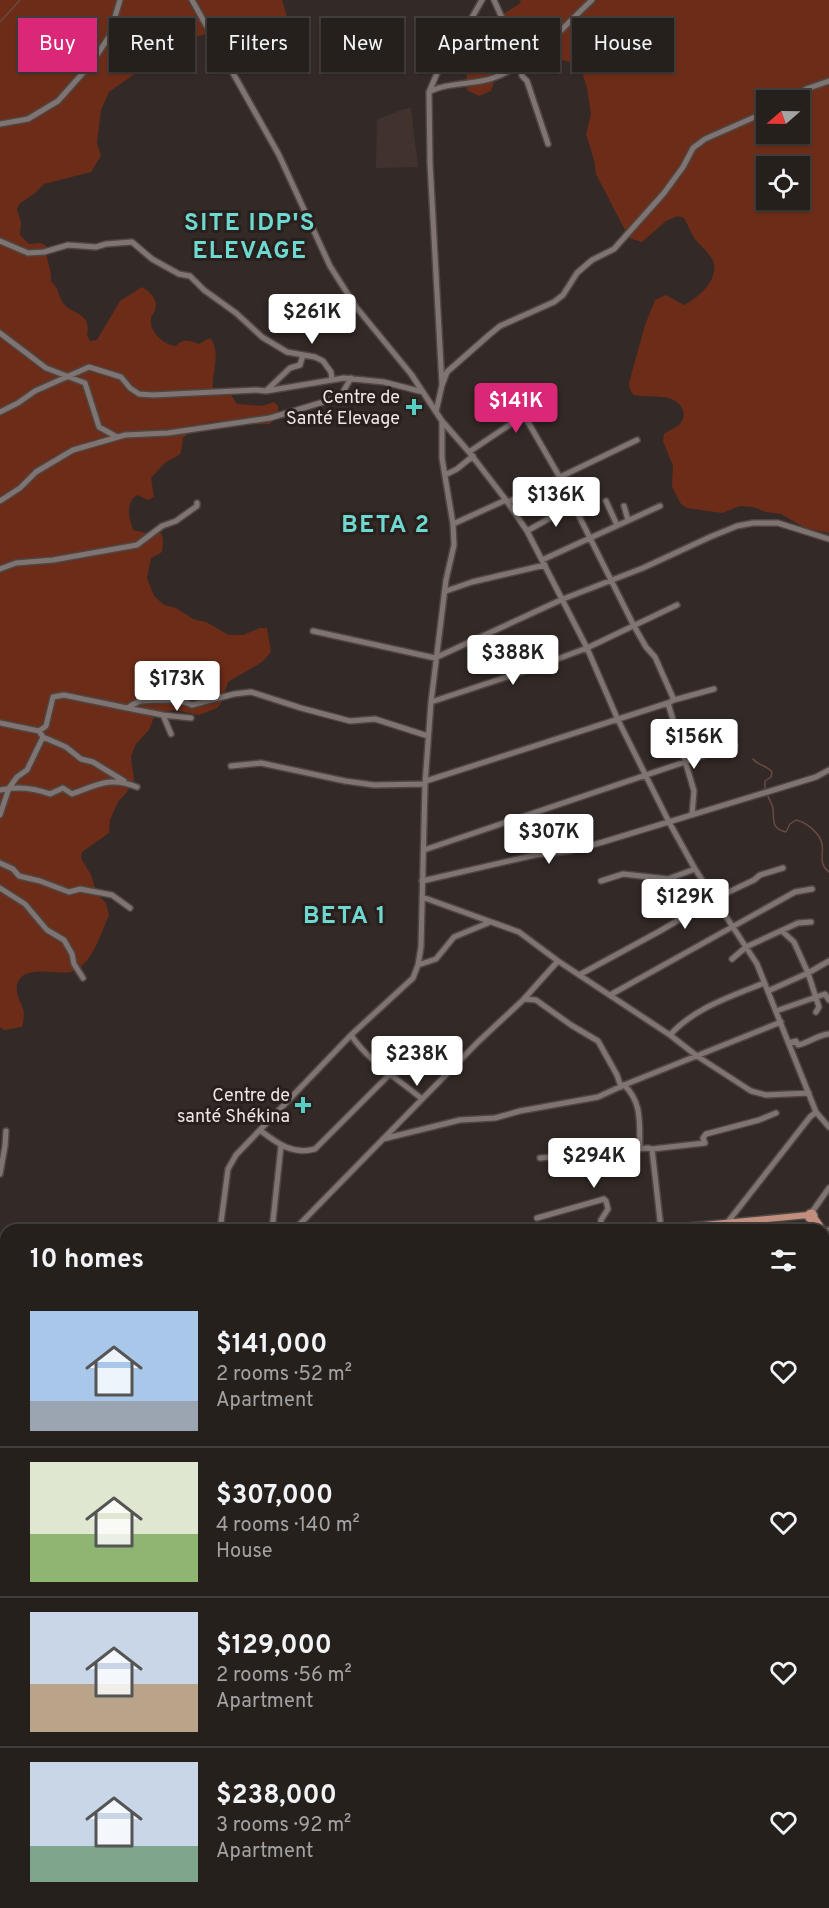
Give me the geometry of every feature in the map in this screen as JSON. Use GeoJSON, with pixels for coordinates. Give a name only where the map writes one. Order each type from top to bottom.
{"type":"FeatureCollection","features":[{"type":"Feature","properties":{"kind":"main road"},"geometry":{"type":"LineString","coordinates":[[717,1224],[811,1215],[819,1224]]}},
{"type":"Feature","properties":{"kind":"street"},"geometry":{"type":"LineString","coordinates":[[0,124],[28,120],[58,101],[90,65],[109,37],[120,0]]}},
{"type":"Feature","properties":{"kind":"street"},"geometry":{"type":"LineString","coordinates":[[192,0],[279,155],[330,266],[356,307],[423,392],[442,421],[507,501],[527,531],[587,648],[618,720],[669,822],[695,869],[757,964],[816,1113],[829,1127]]}},
{"type":"Feature","properties":{"kind":"street"},"geometry":{"type":"LineString","coordinates":[[442,385],[430,163],[429,92],[454,34],[470,21],[482,0]]}},
{"type":"Feature","properties":{"kind":"street"},"geometry":{"type":"LineString","coordinates":[[494,0],[502,18]]}},
{"type":"Feature","properties":{"kind":"street"},"geometry":{"type":"LineString","coordinates":[[560,31],[592,0]]}},
{"type":"Feature","properties":{"kind":"street"},"geometry":{"type":"LineString","coordinates":[[429,92],[477,80],[490,80],[508,72]]}},
{"type":"Feature","properties":{"kind":"street"},"geometry":{"type":"LineString","coordinates":[[521,72],[527,81],[548,144]]}},
{"type":"Feature","properties":{"kind":"street"},"geometry":{"type":"LineString","coordinates":[[804,90],[829,81]]}},
{"type":"Feature","properties":{"kind":"street"},"geometry":{"type":"LineString","coordinates":[[436,412],[447,372],[455,363],[500,326],[555,302],[563,295],[577,273],[592,260],[614,249],[664,193],[683,167],[693,148],[705,139],[756,116]]}},
{"type":"Feature","properties":{"kind":"street"},"geometry":{"type":"LineString","coordinates":[[0,242],[28,253],[44,252],[68,245],[96,248],[106,244],[132,242],[152,259],[179,274],[190,276],[262,337],[286,352],[323,361],[331,372],[332,380]]}},
{"type":"Feature","properties":{"kind":"street"},"geometry":{"type":"LineString","coordinates":[[0,333],[46,368],[85,382],[99,427],[117,437]]}},
{"type":"Feature","properties":{"kind":"street"},"geometry":{"type":"LineString","coordinates":[[266,391],[290,368],[300,365],[303,355]]}},
{"type":"Feature","properties":{"kind":"street"},"geometry":{"type":"LineString","coordinates":[[0,412],[35,391],[89,367],[121,377],[130,388],[139,394],[146,395],[266,391],[351,378],[384,382],[423,392]]}},
{"type":"Feature","properties":{"kind":"street"},"geometry":{"type":"LineString","coordinates":[[0,501],[20,488],[36,472],[73,450],[117,437],[168,433],[270,418],[340,397],[351,378]]}},
{"type":"Feature","properties":{"kind":"street"},"geometry":{"type":"LineString","coordinates":[[445,475],[457,469],[471,454],[547,396]]}},
{"type":"Feature","properties":{"kind":"street"},"geometry":{"type":"LineString","coordinates":[[524,415],[559,476],[634,626],[646,647],[655,657],[671,702],[680,747],[694,791],[692,815]]}},
{"type":"Feature","properties":{"kind":"street"},"geometry":{"type":"LineString","coordinates":[[221,1224],[228,1169],[236,1155],[351,1035],[413,978],[418,965],[431,702],[446,580],[454,545],[453,524],[442,458],[442,421]]}},
{"type":"Feature","properties":{"kind":"street"},"geometry":{"type":"LineString","coordinates":[[453,524],[637,440]]}},
{"type":"Feature","properties":{"kind":"street"},"geometry":{"type":"LineString","coordinates":[[0,569],[16,563],[53,560],[137,545],[162,526],[176,521],[197,506],[197,503]]}},
{"type":"Feature","properties":{"kind":"street"},"geometry":{"type":"LineString","coordinates":[[527,531],[573,505]]}},
{"type":"Feature","properties":{"kind":"street"},"geometry":{"type":"LineString","coordinates":[[606,506],[617,525]]}},
{"type":"Feature","properties":{"kind":"street"},"geometry":{"type":"LineString","coordinates":[[624,506],[628,520]]}},
{"type":"Feature","properties":{"kind":"street"},"geometry":{"type":"LineString","coordinates":[[446,591],[543,563],[589,538],[660,506]]}},
{"type":"Feature","properties":{"kind":"street"},"geometry":{"type":"LineString","coordinates":[[313,631],[435,658],[724,531],[753,523],[778,523],[829,539]]}},
{"type":"Feature","properties":{"kind":"street"},"geometry":{"type":"LineString","coordinates":[[431,702],[587,648],[677,605]]}},
{"type":"Feature","properties":{"kind":"street"},"geometry":{"type":"LineString","coordinates":[[231,766],[261,763],[374,785],[426,783],[714,689]]}},
{"type":"Feature","properties":{"kind":"street"},"geometry":{"type":"LineString","coordinates":[[127,708],[139,701],[172,700],[192,705],[250,692],[350,721],[375,719],[429,736]]}},
{"type":"Feature","properties":{"kind":"street"},"geometry":{"type":"LineString","coordinates":[[0,815],[9,788],[17,777],[27,770],[46,726],[53,697],[64,695],[163,715],[191,718]]}},
{"type":"Feature","properties":{"kind":"street"},"geometry":{"type":"LineString","coordinates":[[163,715],[171,734]]}},
{"type":"Feature","properties":{"kind":"street"},"geometry":{"type":"LineString","coordinates":[[0,723],[41,734],[66,747],[81,759],[93,762],[137,787]]}},
{"type":"Feature","properties":{"kind":"street"},"geometry":{"type":"LineString","coordinates":[[424,850],[735,745]]}},
{"type":"Feature","properties":{"kind":"street"},"geometry":{"type":"LineString","coordinates":[[422,881],[535,855],[570,850],[816,777],[829,770]]}},
{"type":"Feature","properties":{"kind":"street"},"geometry":{"type":"LineString","coordinates":[[0,790],[36,789],[50,794],[63,788],[72,794],[106,782],[124,781]]}},
{"type":"Feature","properties":{"kind":"street"},"geometry":{"type":"LineString","coordinates":[[0,863],[13,869],[20,876],[69,892],[80,889],[112,895],[130,908]]}},
{"type":"Feature","properties":{"kind":"street"},"geometry":{"type":"LineString","coordinates":[[579,975],[660,931],[714,898],[760,875],[783,868]]}},
{"type":"Feature","properties":{"kind":"street"},"geometry":{"type":"LineString","coordinates":[[601,881],[623,874],[668,879],[695,869]]}},
{"type":"Feature","properties":{"kind":"street"},"geometry":{"type":"LineString","coordinates":[[0,888],[25,904],[47,930],[64,940],[83,978]]}},
{"type":"Feature","properties":{"kind":"street"},"geometry":{"type":"LineString","coordinates":[[610,995],[795,892],[812,889]]}},
{"type":"Feature","properties":{"kind":"street"},"geometry":{"type":"LineString","coordinates":[[422,897],[519,932],[744,1088],[758,1094],[808,1093]]}},
{"type":"Feature","properties":{"kind":"street"},"geometry":{"type":"LineString","coordinates":[[418,965],[436,959],[454,937],[489,922]]}},
{"type":"Feature","properties":{"kind":"street"},"geometry":{"type":"LineString","coordinates":[[732,959],[746,947],[783,932],[798,923],[811,922]]}},
{"type":"Feature","properties":{"kind":"street"},"geometry":{"type":"LineString","coordinates":[[783,932],[794,942],[808,973],[819,1006],[816,1012]]}},
{"type":"Feature","properties":{"kind":"street"},"geometry":{"type":"LineString","coordinates":[[300,1224],[523,1000],[558,961]]}},
{"type":"Feature","properties":{"kind":"street"},"geometry":{"type":"LineString","coordinates":[[768,991],[829,961]]}},
{"type":"Feature","properties":{"kind":"street"},"geometry":{"type":"LineString","coordinates":[[670,1035],[690,1017],[765,983]]}},
{"type":"Feature","properties":{"kind":"street"},"geometry":{"type":"LineString","coordinates":[[776,1011],[825,994],[829,1000]]}},
{"type":"Feature","properties":{"kind":"street"},"geometry":{"type":"LineString","coordinates":[[523,1000],[530,998],[536,1000],[571,1026],[598,1041],[622,1086],[632,1093],[637,1103],[640,1149]]}},
{"type":"Feature","properties":{"kind":"street"},"geometry":{"type":"LineString","coordinates":[[382,1139],[460,1120],[495,1118],[520,1111],[598,1097],[781,1022]]}},
{"type":"Feature","properties":{"kind":"street"},"geometry":{"type":"LineString","coordinates":[[789,1043],[796,1041],[798,1045],[804,1044],[816,1036],[829,1034]]}},
{"type":"Feature","properties":{"kind":"street"},"geometry":{"type":"LineString","coordinates":[[351,1035],[359,1048],[422,1099]]}},
{"type":"Feature","properties":{"kind":"street"},"geometry":{"type":"LineString","coordinates":[[261,1131],[281,1146],[298,1152],[315,1149],[391,1073]]}},
{"type":"Feature","properties":{"kind":"street"},"geometry":{"type":"LineString","coordinates":[[540,1158],[705,1143],[703,1138],[706,1134],[759,1120],[776,1113]]}},
{"type":"Feature","properties":{"kind":"street"},"geometry":{"type":"LineString","coordinates":[[728,1223],[810,1117],[816,1113]]}},
{"type":"Feature","properties":{"kind":"street"},"geometry":{"type":"LineString","coordinates":[[0,1174],[6,1131]]}},
{"type":"Feature","properties":{"kind":"street"},"geometry":{"type":"LineString","coordinates":[[273,1224],[281,1146]]}},
{"type":"Feature","properties":{"kind":"street"},"geometry":{"type":"LineString","coordinates":[[652,1149],[661,1224]]}},
{"type":"Feature","properties":{"kind":"street"},"geometry":{"type":"LineString","coordinates":[[811,1215],[829,1188]]}},
{"type":"Feature","properties":{"kind":"street"},"geometry":{"type":"LineString","coordinates":[[537,1218],[604,1199],[608,1209],[601,1224]]}},
{"type":"Feature","properties":{"kind":"shaded area"},"geometry":{"type":"Polygon","coordinates":[[[0,0],[282,0],[287,18],[207,18],[207,33],[195,39],[195,18],[109,18],[109,72],[137,72],[109,92],[101,110],[97,143],[101,156],[91,172],[44,184],[19,204],[17,210],[21,222],[20,235],[29,244],[42,243],[47,247],[51,282],[63,303],[87,322],[87,335],[90,341],[97,340],[120,301],[142,287],[155,300],[156,306],[151,324],[152,329],[162,340],[176,346],[184,341],[199,344],[210,338],[216,356],[213,389],[224,395],[231,395],[237,404],[262,406],[274,402],[278,406],[278,413],[270,424],[224,421],[203,424],[193,429],[183,438],[179,455],[165,463],[151,478],[154,497],[148,500],[137,495],[129,506],[133,530],[146,533],[157,528],[162,536],[162,552],[151,558],[147,578],[154,596],[164,605],[176,608],[193,619],[206,622],[229,635],[243,635],[260,628],[267,628],[271,652],[262,662],[228,682],[217,708],[199,715],[176,710],[156,712],[149,730],[136,744],[133,751],[131,757],[134,780],[118,802],[110,820],[109,833],[82,852],[81,858],[91,875],[97,894],[106,903],[109,915],[95,948],[85,963],[71,972],[32,972],[20,979],[17,989],[24,1013],[22,1027],[4,1030],[0,1027],[0,0]]]}},
{"type":"Feature","properties":{"kind":"shaded area"},"geometry":{"type":"Polygon","coordinates":[[[521,0],[829,0],[829,533],[805,528],[781,514],[753,507],[740,506],[722,513],[687,508],[681,504],[672,487],[673,466],[663,441],[664,434],[681,422],[684,416],[683,410],[674,400],[634,395],[630,390],[629,383],[645,325],[655,300],[666,295],[684,305],[690,302],[711,281],[713,261],[695,239],[684,218],[678,216],[666,221],[642,242],[629,238],[596,174],[586,134],[591,114],[587,88],[581,72],[674,72],[674,18],[572,18],[572,63],[560,59],[560,18],[497,18],[519,4],[521,0]]]}},
{"type":"Feature","properties":{"kind":"shaded area"},"geometry":{"type":"Polygon","coordinates":[[[498,72],[491,91],[479,96],[467,90],[467,73],[498,72]]]}},
{"type":"Feature","properties":{"kind":"shaded area"},"geometry":{"type":"Polygon","coordinates":[[[411,108],[418,167],[376,168],[377,120],[411,108]]]}},
{"type":"Feature","properties":{"kind":"waterway"},"geometry":{"type":"LineString","coordinates":[[0,22],[20,0]]}},
{"type":"Feature","properties":{"kind":"waterway"},"geometry":{"type":"LineString","coordinates":[[753,759],[772,772],[771,777],[765,781],[765,789]]}},
{"type":"Feature","properties":{"kind":"waterway"},"geometry":{"type":"LineString","coordinates":[[767,793],[773,808],[774,823],[778,829],[786,832],[790,824],[796,820],[816,832],[822,844],[824,866],[829,872]]}},
{"type":"Feature","properties":{"kind":"place","name":"Centre de Santé Elevage"},"geometry":{"type":"Point","coordinates":[414,407]}},
{"type":"Feature","properties":{"kind":"place","name":"Centre de santé Shékina"},"geometry":{"type":"Point","coordinates":[303,1105]}},
{"type":"Feature","properties":{"kind":"district","name":"SITE IDP'S ELEVAGE"},"geometry":{"type":"Point","coordinates":[250,236]}},
{"type":"Feature","properties":{"kind":"district","name":"BETA 2"},"geometry":{"type":"Point","coordinates":[386,524]}},
{"type":"Feature","properties":{"kind":"district","name":"BETA 1"},"geometry":{"type":"Point","coordinates":[345,915]}}]}
